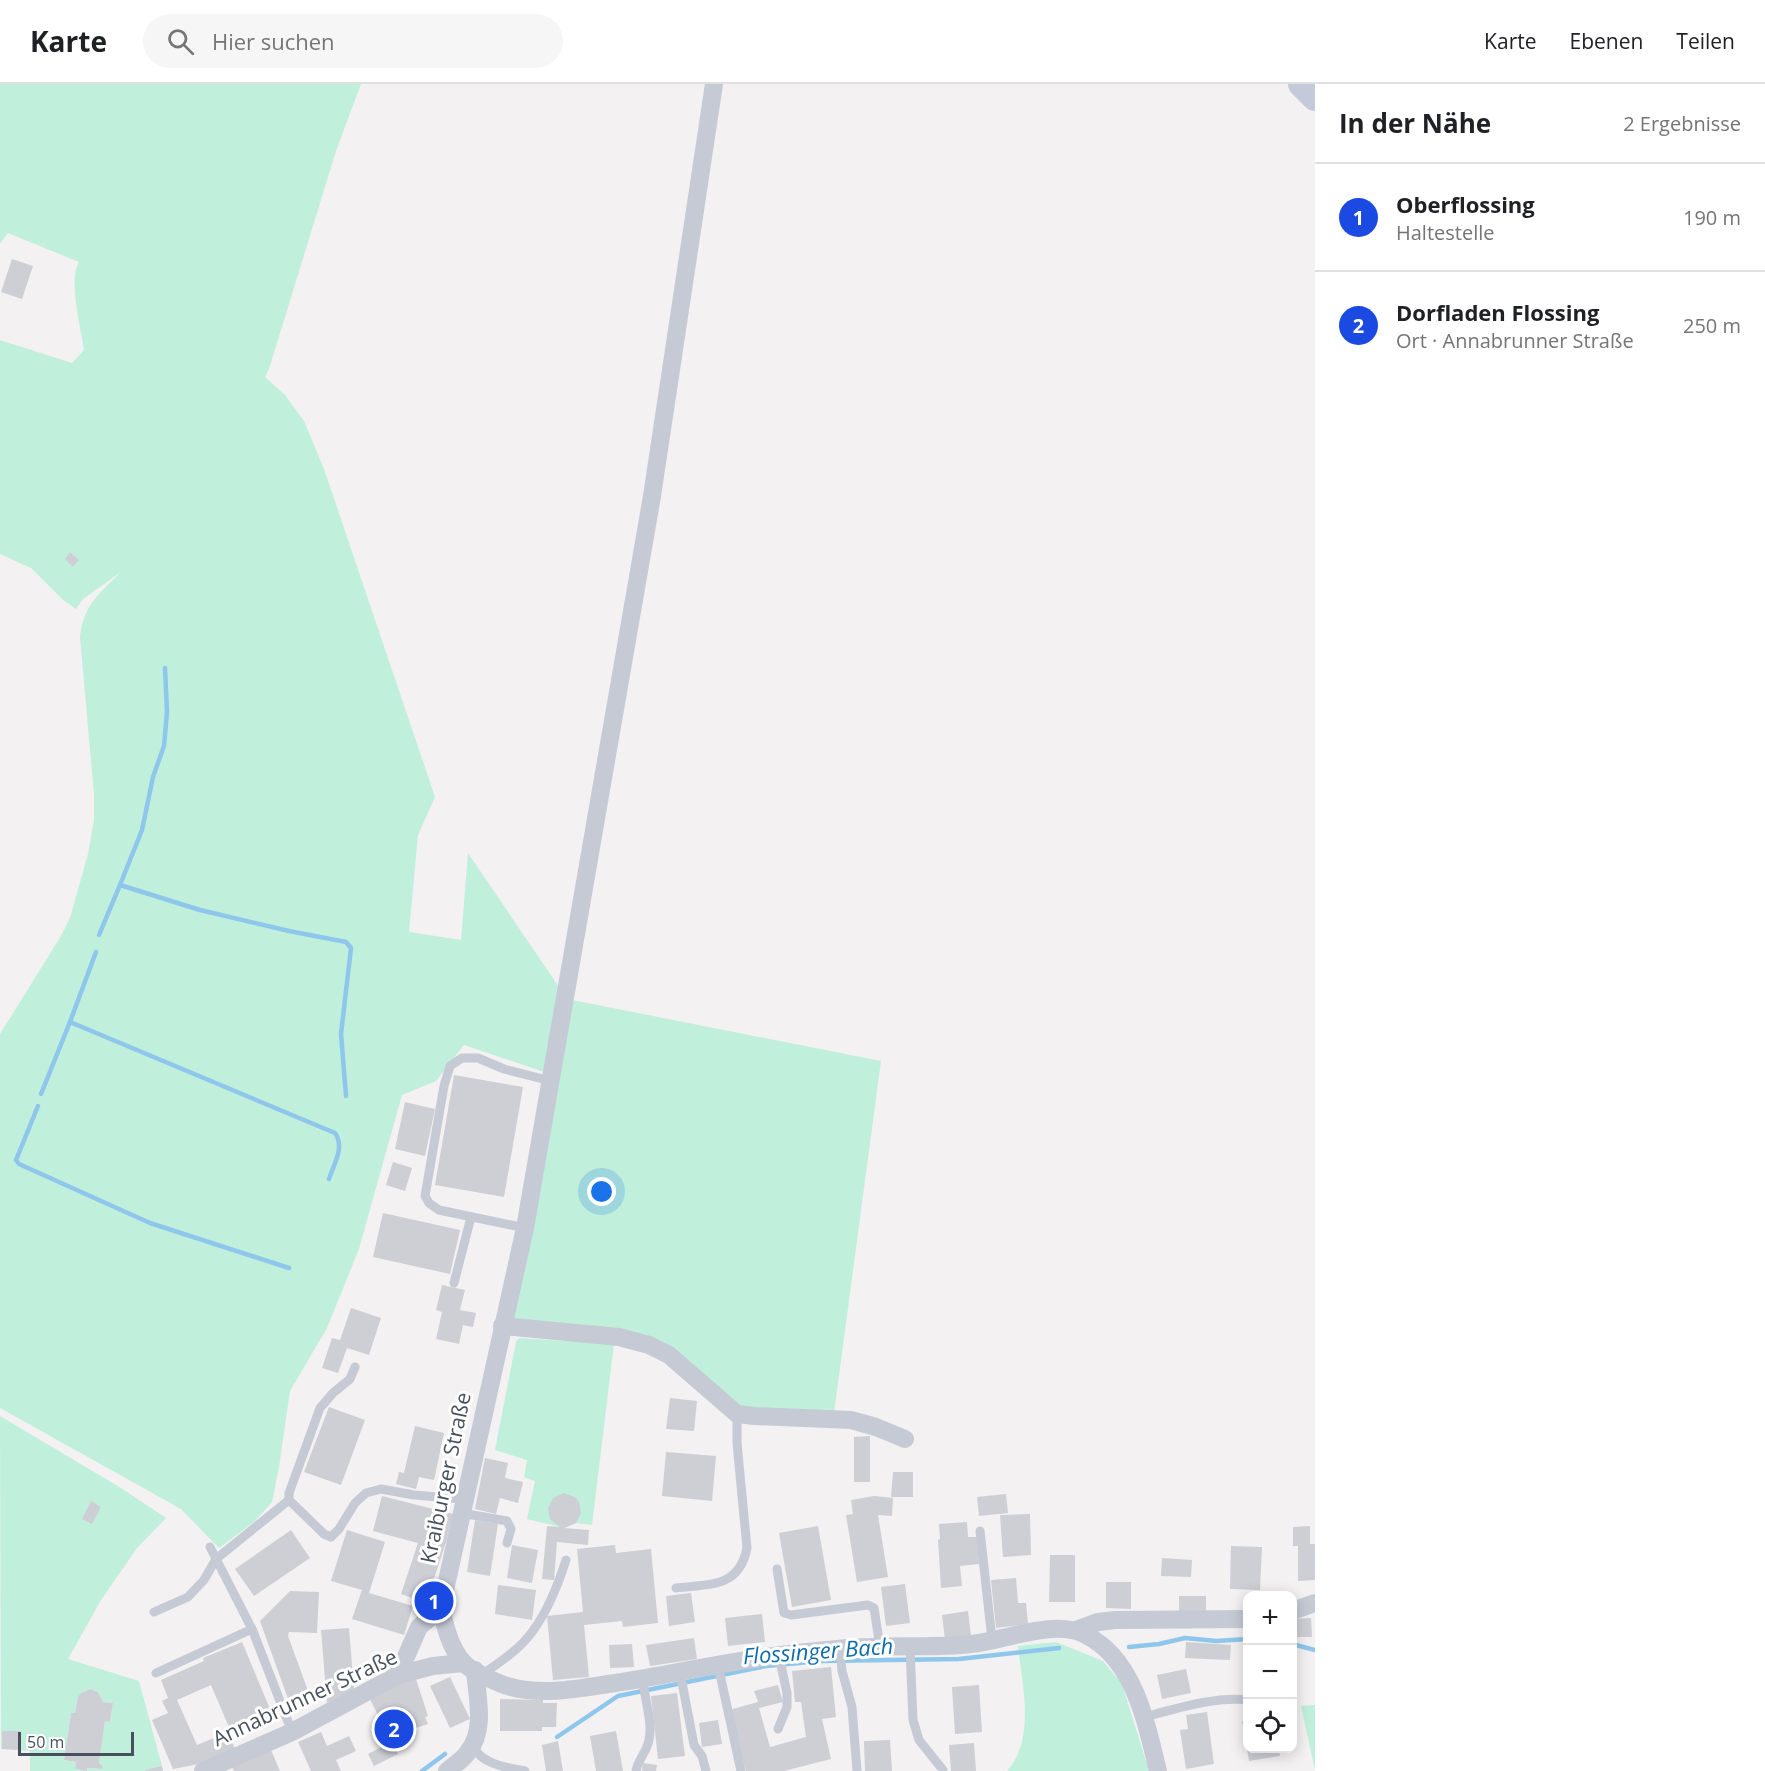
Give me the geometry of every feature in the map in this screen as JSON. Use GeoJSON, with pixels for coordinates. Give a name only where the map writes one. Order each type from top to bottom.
{"type":"FeatureCollection","features":[{"type":"Feature","properties":{"kind":"main road"},"geometry":{"type":"LineString","coordinates":[[1301,84],[1315,98]]}},
{"type":"Feature","properties":{"kind":"street","name":"Kraiburger Straße"},"geometry":{"type":"LineString","coordinates":[[474,1669],[448,1635],[441,1608],[525,1228],[652,496],[714,84]]}},
{"type":"Feature","properties":{"kind":"street"},"geometry":{"type":"LineString","coordinates":[[502,1326],[619,1337],[656,1347],[687,1369],[737,1414],[851,1420],[905,1439]]}},
{"type":"Feature","properties":{"kind":"street"},"geometry":{"type":"LineString","coordinates":[[1297,1610],[1315,1603]]}},
{"type":"Feature","properties":{"kind":"street"},"geometry":{"type":"LineString","coordinates":[[398,1675],[419,1627],[441,1608]]}},
{"type":"Feature","properties":{"kind":"street"},"geometry":{"type":"LineString","coordinates":[[474,1669],[512,1687],[544,1691],[643,1681],[779,1657],[880,1647],[910,1649],[944,1647],[1052,1630],[1076,1630],[1098,1622],[1115,1620],[1243,1620]]}},
{"type":"Feature","properties":{"kind":"street"},"geometry":{"type":"LineString","coordinates":[[1076,1630],[1094,1639],[1116,1660],[1130,1681],[1144,1717],[1158,1771]]}},
{"type":"Feature","properties":{"kind":"street","name":"Annabrunner Straße"},"geometry":{"type":"LineString","coordinates":[[203,1771],[292,1732],[398,1675],[433,1666],[474,1669]]}},
{"type":"Feature","properties":{"kind":"street"},"geometry":{"type":"LineString","coordinates":[[447,1771],[467,1754],[472,1746],[479,1722],[474,1669]]}},
{"type":"Feature","properties":{"kind":"lane"},"geometry":{"type":"LineString","coordinates":[[525,1228],[439,1210],[429,1203],[425,1196],[444,1086],[450,1066],[462,1058],[478,1058],[504,1069],[551,1081]]}},
{"type":"Feature","properties":{"kind":"lane"},"geometry":{"type":"LineString","coordinates":[[454,1283],[471,1216]]}},
{"type":"Feature","properties":{"kind":"lane"},"geometry":{"type":"LineString","coordinates":[[355,1367],[350,1379],[320,1408],[289,1493],[289,1500],[324,1534],[331,1536],[366,1493],[381,1489],[463,1506],[507,1521],[511,1529],[507,1543]]}},
{"type":"Feature","properties":{"kind":"lane"},"geometry":{"type":"LineString","coordinates":[[676,1588],[722,1582],[732,1577],[740,1569],[745,1559],[747,1548],[737,1443],[737,1414]]}},
{"type":"Feature","properties":{"kind":"lane"},"geometry":{"type":"LineString","coordinates":[[154,1612],[188,1597],[204,1580],[216,1559],[289,1500]]}},
{"type":"Feature","properties":{"kind":"lane"},"geometry":{"type":"LineString","coordinates":[[980,1531],[992,1640]]}},
{"type":"Feature","properties":{"kind":"lane"},"geometry":{"type":"LineString","coordinates":[[210,1547],[252,1629],[292,1732]]}},
{"type":"Feature","properties":{"kind":"lane"},"geometry":{"type":"LineString","coordinates":[[474,1669],[512,1652],[532,1633],[557,1588],[566,1560]]}},
{"type":"Feature","properties":{"kind":"lane"},"geometry":{"type":"LineString","coordinates":[[777,1569],[784,1612],[791,1616],[868,1605],[874,1608],[880,1647]]}},
{"type":"Feature","properties":{"kind":"lane"},"geometry":{"type":"LineString","coordinates":[[156,1673],[252,1629]]}},
{"type":"Feature","properties":{"kind":"lane"},"geometry":{"type":"LineString","coordinates":[[910,1649],[913,1720],[919,1740],[943,1770]]}},
{"type":"Feature","properties":{"kind":"lane"},"geometry":{"type":"LineString","coordinates":[[840,1651],[842,1671],[852,1707],[857,1771]]}},
{"type":"Feature","properties":{"kind":"lane"},"geometry":{"type":"LineString","coordinates":[[778,1730],[787,1707],[787,1693],[779,1657]]}},
{"type":"Feature","properties":{"kind":"lane"},"geometry":{"type":"LineString","coordinates":[[719,1667],[741,1771]]}},
{"type":"Feature","properties":{"kind":"lane"},"geometry":{"type":"LineString","coordinates":[[680,1674],[694,1745],[702,1756],[706,1771]]}},
{"type":"Feature","properties":{"kind":"lane"},"geometry":{"type":"LineString","coordinates":[[636,1771],[639,1760],[648,1747],[650,1734],[643,1681]]}},
{"type":"Feature","properties":{"kind":"lane"},"geometry":{"type":"LineString","coordinates":[[1144,1717],[1185,1707],[1243,1700]]}},
{"type":"Feature","properties":{"kind":"lane"},"geometry":{"type":"LineString","coordinates":[[472,1746],[482,1759],[503,1767],[525,1771]]}},
{"type":"Feature","properties":{"kind":"green space"},"geometry":{"type":"Polygon","coordinates":[[[0,84],[361,84],[336,151],[265,377],[285,395],[304,421],[324,469],[435,797],[418,835],[409,932],[461,940],[468,853],[559,987],[544,1072],[464,1045],[436,1081],[402,1095],[359,1249],[327,1328],[290,1391],[272,1502],[254,1522],[219,1548],[181,1509],[0,1408],[0,1034],[70,918],[88,854],[94,820],[94,794],[80,637],[85,616],[94,600],[121,572],[83,599],[76,609],[63,600],[31,568],[0,554],[0,340],[72,363],[84,350],[75,292],[76,270],[79,262],[8,233],[0,244],[0,84]]]}},
{"type":"Feature","properties":{"kind":"green space"},"geometry":{"type":"Polygon","coordinates":[[[572,1000],[881,1061],[834,1413],[741,1411],[663,1346],[512,1324],[572,1000]]]}},
{"type":"Feature","properties":{"kind":"green space"},"geometry":{"type":"Polygon","coordinates":[[[519,1338],[614,1344],[592,1525],[576,1523],[565,1528],[527,1519],[535,1481],[524,1477],[527,1460],[495,1450],[516,1342],[519,1338]]]}},
{"type":"Feature","properties":{"kind":"green space"},"geometry":{"type":"Polygon","coordinates":[[[0,1416],[121,1488],[166,1518],[137,1548],[101,1600],[68,1659],[139,1681],[162,1766],[145,1771],[87,1771],[30,1771],[30,1751],[1,1749],[0,1416]],[[90,1689],[82,1692],[77,1701],[75,1713],[71,1713],[64,1760],[76,1762],[75,1769],[87,1771],[87,1768],[102,1769],[103,1766],[99,1763],[105,1721],[110,1722],[113,1703],[103,1702],[98,1692],[90,1689]],[[3,1731],[2,1749],[19,1750],[20,1732],[3,1731]]]}},
{"type":"Feature","properties":{"kind":"green space"},"geometry":{"type":"Polygon","coordinates":[[[1056,1642],[1103,1661],[1122,1684],[1149,1771],[1007,1771],[1022,1743],[1024,1728],[1024,1694],[1018,1646],[1056,1642]]]}},
{"type":"Feature","properties":{"kind":"green space"},"geometry":{"type":"Polygon","coordinates":[[[1315,1705],[1315,1770],[1301,1706],[1315,1705]]]}},
{"type":"Feature","properties":{"kind":"building"},"geometry":{"type":"Polygon","coordinates":[[[12,259],[33,266],[22,299],[1,292],[12,259]]]}},
{"type":"Feature","properties":{"kind":"building"},"geometry":{"type":"Polygon","coordinates":[[[70,552],[79,560],[73,567],[65,559],[70,552]]]}},
{"type":"Feature","properties":{"kind":"building"},"geometry":{"type":"Polygon","coordinates":[[[454,1075],[523,1087],[504,1197],[435,1185],[454,1075]]]}},
{"type":"Feature","properties":{"kind":"building"},"geometry":{"type":"Polygon","coordinates":[[[405,1102],[435,1109],[425,1156],[395,1149],[405,1102]]]}},
{"type":"Feature","properties":{"kind":"building"},"geometry":{"type":"Polygon","coordinates":[[[393,1162],[412,1168],[405,1191],[386,1185],[393,1162]]]}},
{"type":"Feature","properties":{"kind":"building"},"geometry":{"type":"Polygon","coordinates":[[[383,1213],[460,1230],[450,1274],[373,1257],[383,1213]]]}},
{"type":"Feature","properties":{"kind":"building"},"geometry":{"type":"Polygon","coordinates":[[[442,1285],[465,1290],[460,1310],[476,1313],[473,1327],[463,1325],[459,1344],[436,1339],[442,1312],[436,1310],[442,1285]]]}},
{"type":"Feature","properties":{"kind":"building"},"geometry":{"type":"Polygon","coordinates":[[[351,1308],[381,1318],[369,1355],[347,1348],[338,1373],[322,1368],[332,1338],[340,1340],[351,1308]]]}},
{"type":"Feature","properties":{"kind":"building"},"geometry":{"type":"Polygon","coordinates":[[[670,1398],[697,1401],[694,1431],[666,1429],[670,1398]]]}},
{"type":"Feature","properties":{"kind":"building"},"geometry":{"type":"Polygon","coordinates":[[[329,1407],[365,1420],[341,1485],[304,1472],[329,1407]]]}},
{"type":"Feature","properties":{"kind":"building"},"geometry":{"type":"Polygon","coordinates":[[[415,1426],[444,1433],[434,1480],[419,1477],[416,1489],[396,1484],[399,1472],[404,1473],[415,1426]]]}},
{"type":"Feature","properties":{"kind":"building"},"geometry":{"type":"Polygon","coordinates":[[[870,1436],[870,1482],[854,1482],[854,1437],[870,1436]]]}},
{"type":"Feature","properties":{"kind":"building"},"geometry":{"type":"Polygon","coordinates":[[[666,1452],[716,1456],[712,1501],[662,1496],[666,1452]]]}},
{"type":"Feature","properties":{"kind":"building"},"geometry":{"type":"Polygon","coordinates":[[[485,1458],[508,1463],[505,1478],[523,1482],[518,1503],[500,1498],[496,1514],[475,1509],[485,1458]]]}},
{"type":"Feature","properties":{"kind":"building"},"geometry":{"type":"Polygon","coordinates":[[[893,1472],[913,1472],[913,1497],[891,1497],[893,1472]]]}},
{"type":"Feature","properties":{"kind":"building"},"geometry":{"type":"Polygon","coordinates":[[[564,1493],[575,1497],[579,1502],[581,1513],[576,1523],[564,1528],[589,1530],[588,1545],[557,1542],[554,1580],[542,1579],[547,1526],[560,1527],[550,1519],[548,1508],[553,1498],[564,1493]]]}},
{"type":"Feature","properties":{"kind":"building"},"geometry":{"type":"Polygon","coordinates":[[[1006,1494],[1008,1513],[979,1516],[977,1497],[1006,1494]]]}},
{"type":"Feature","properties":{"kind":"building"},"geometry":{"type":"Polygon","coordinates":[[[382,1496],[453,1514],[426,1603],[401,1594],[418,1543],[373,1531],[382,1496]]]}},
{"type":"Feature","properties":{"kind":"building"},"geometry":{"type":"Polygon","coordinates":[[[874,1496],[893,1498],[892,1516],[878,1515],[888,1577],[857,1582],[846,1515],[853,1514],[851,1500],[874,1496]]]}},
{"type":"Feature","properties":{"kind":"building"},"geometry":{"type":"Polygon","coordinates":[[[91,1501],[101,1507],[92,1524],[82,1519],[91,1501]]]}},
{"type":"Feature","properties":{"kind":"building"},"geometry":{"type":"Polygon","coordinates":[[[1030,1514],[1031,1555],[1003,1557],[1000,1515],[1030,1514]]]}},
{"type":"Feature","properties":{"kind":"building"},"geometry":{"type":"Polygon","coordinates":[[[475,1520],[498,1524],[490,1576],[467,1572],[475,1520]]]}},
{"type":"Feature","properties":{"kind":"building"},"geometry":{"type":"Polygon","coordinates":[[[967,1522],[968,1537],[977,1537],[979,1564],[960,1566],[962,1586],[941,1588],[939,1524],[967,1522]]]}},
{"type":"Feature","properties":{"kind":"building"},"geometry":{"type":"Polygon","coordinates":[[[818,1526],[831,1600],[792,1607],[779,1533],[818,1526]]]}},
{"type":"Feature","properties":{"kind":"building"},"geometry":{"type":"Polygon","coordinates":[[[1310,1526],[1310,1544],[1315,1544],[1315,1580],[1298,1581],[1298,1546],[1293,1546],[1293,1527],[1310,1526]]]}},
{"type":"Feature","properties":{"kind":"building"},"geometry":{"type":"Polygon","coordinates":[[[291,1530],[310,1558],[254,1596],[235,1569],[291,1530]]]}},
{"type":"Feature","properties":{"kind":"building"},"geometry":{"type":"Polygon","coordinates":[[[347,1530],[385,1542],[369,1593],[413,1606],[404,1635],[352,1619],[362,1590],[331,1581],[347,1530]]]}},
{"type":"Feature","properties":{"kind":"building"},"geometry":{"type":"Polygon","coordinates":[[[512,1545],[538,1550],[532,1583],[507,1578],[512,1545]]]}},
{"type":"Feature","properties":{"kind":"building"},"geometry":{"type":"Polygon","coordinates":[[[615,1545],[616,1553],[651,1549],[658,1623],[623,1627],[622,1621],[584,1625],[589,1677],[553,1680],[547,1616],[583,1612],[577,1549],[615,1545]]]}},
{"type":"Feature","properties":{"kind":"building"},"geometry":{"type":"Polygon","coordinates":[[[1231,1546],[1262,1547],[1260,1590],[1230,1589],[1231,1546]]]}},
{"type":"Feature","properties":{"kind":"building"},"geometry":{"type":"Polygon","coordinates":[[[1050,1555],[1075,1555],[1075,1602],[1049,1602],[1050,1555]]]}},
{"type":"Feature","properties":{"kind":"building"},"geometry":{"type":"Polygon","coordinates":[[[1162,1558],[1192,1560],[1191,1577],[1161,1576],[1162,1558]]]}},
{"type":"Feature","properties":{"kind":"building"},"geometry":{"type":"Polygon","coordinates":[[[1016,1578],[1018,1603],[1026,1603],[1028,1624],[996,1628],[991,1580],[1016,1578]]]}},
{"type":"Feature","properties":{"kind":"building"},"geometry":{"type":"Polygon","coordinates":[[[1106,1582],[1131,1582],[1131,1609],[1106,1608],[1106,1582]]]}},
{"type":"Feature","properties":{"kind":"building"},"geometry":{"type":"Polygon","coordinates":[[[905,1584],[910,1623],[886,1626],[881,1587],[905,1584]]]}},
{"type":"Feature","properties":{"kind":"building"},"geometry":{"type":"Polygon","coordinates":[[[498,1585],[536,1590],[532,1620],[495,1614],[498,1585]]]}},
{"type":"Feature","properties":{"kind":"building"},"geometry":{"type":"Polygon","coordinates":[[[290,1591],[319,1592],[317,1633],[289,1632],[288,1636],[311,1699],[291,1707],[260,1621],[290,1591]]]}},
{"type":"Feature","properties":{"kind":"building"},"geometry":{"type":"Polygon","coordinates":[[[691,1593],[695,1622],[669,1626],[666,1596],[691,1593]]]}},
{"type":"Feature","properties":{"kind":"building"},"geometry":{"type":"Polygon","coordinates":[[[1179,1596],[1206,1596],[1206,1615],[1179,1616],[1179,1596]]]}},
{"type":"Feature","properties":{"kind":"building"},"geometry":{"type":"Polygon","coordinates":[[[968,1611],[971,1636],[945,1640],[942,1615],[968,1611]]]}},
{"type":"Feature","properties":{"kind":"building"},"geometry":{"type":"Polygon","coordinates":[[[762,1614],[765,1642],[728,1646],[725,1618],[762,1614]]]}},
{"type":"Feature","properties":{"kind":"building"},"geometry":{"type":"Polygon","coordinates":[[[1311,1618],[1312,1637],[1297,1637],[1297,1619],[1311,1618]]]}},
{"type":"Feature","properties":{"kind":"building"},"geometry":{"type":"Polygon","coordinates":[[[349,1628],[354,1690],[327,1703],[321,1630],[349,1628]]]}},
{"type":"Feature","properties":{"kind":"building"},"geometry":{"type":"Polygon","coordinates":[[[694,1638],[697,1659],[650,1666],[646,1645],[694,1638]]]}},
{"type":"Feature","properties":{"kind":"building"},"geometry":{"type":"Polygon","coordinates":[[[242,1642],[275,1721],[234,1739],[211,1685],[177,1700],[197,1745],[228,1732],[235,1749],[204,1763],[173,1769],[152,1720],[168,1713],[162,1701],[168,1698],[161,1680],[204,1661],[203,1658],[242,1642]]]}},
{"type":"Feature","properties":{"kind":"building"},"geometry":{"type":"Polygon","coordinates":[[[1186,1642],[1231,1645],[1230,1660],[1185,1658],[1186,1642]]]}},
{"type":"Feature","properties":{"kind":"building"},"geometry":{"type":"Polygon","coordinates":[[[632,1644],[634,1667],[610,1668],[609,1645],[632,1644]]]}},
{"type":"Feature","properties":{"kind":"building"},"geometry":{"type":"Polygon","coordinates":[[[831,1667],[836,1717],[822,1719],[831,1759],[784,1771],[746,1771],[729,1710],[758,1702],[754,1691],[778,1685],[783,1702],[759,1708],[770,1747],[806,1737],[801,1702],[795,1702],[792,1671],[831,1667]]]}},
{"type":"Feature","properties":{"kind":"building"},"geometry":{"type":"Polygon","coordinates":[[[1186,1669],[1191,1693],[1162,1699],[1157,1675],[1186,1669]]]}},
{"type":"Feature","properties":{"kind":"building"},"geometry":{"type":"Polygon","coordinates":[[[415,1676],[428,1716],[425,1717],[428,1724],[406,1731],[404,1726],[402,1727],[403,1732],[394,1735],[399,1745],[395,1747],[398,1754],[374,1766],[368,1754],[391,1742],[370,1699],[415,1676]]]}},
{"type":"Feature","properties":{"kind":"building"},"geometry":{"type":"Polygon","coordinates":[[[450,1677],[470,1719],[450,1728],[430,1686],[450,1677]]]}},
{"type":"Feature","properties":{"kind":"building"},"geometry":{"type":"Polygon","coordinates":[[[979,1685],[982,1732],[955,1734],[952,1687],[979,1685]]]}},
{"type":"Feature","properties":{"kind":"building"},"geometry":{"type":"Polygon","coordinates":[[[90,1689],[98,1692],[103,1702],[113,1703],[110,1722],[105,1721],[99,1763],[103,1766],[102,1769],[87,1768],[87,1771],[75,1769],[76,1762],[64,1760],[71,1713],[75,1713],[81,1693],[90,1689]]]}},
{"type":"Feature","properties":{"kind":"building"},"geometry":{"type":"Polygon","coordinates":[[[677,1693],[685,1756],[658,1759],[651,1696],[677,1693]]]}},
{"type":"Feature","properties":{"kind":"building"},"geometry":{"type":"Polygon","coordinates":[[[500,1699],[543,1700],[543,1703],[557,1703],[556,1727],[542,1727],[542,1731],[500,1731],[500,1699]]]}},
{"type":"Feature","properties":{"kind":"building"},"geometry":{"type":"Polygon","coordinates":[[[1207,1712],[1214,1764],[1186,1769],[1180,1730],[1188,1729],[1186,1715],[1207,1712]]]}},
{"type":"Feature","properties":{"kind":"building"},"geometry":{"type":"Polygon","coordinates":[[[718,1720],[722,1744],[702,1747],[699,1723],[718,1720]]]}},
{"type":"Feature","properties":{"kind":"building"},"geometry":{"type":"Polygon","coordinates":[[[2,1731],[20,1731],[19,1750],[2,1749],[2,1731]]]}},
{"type":"Feature","properties":{"kind":"building"},"geometry":{"type":"Polygon","coordinates":[[[616,1731],[623,1771],[596,1771],[590,1736],[616,1731]]]}},
{"type":"Feature","properties":{"kind":"building"},"geometry":{"type":"Polygon","coordinates":[[[321,1732],[327,1746],[349,1736],[356,1751],[336,1760],[341,1771],[311,1771],[298,1742],[321,1732]]]}},
{"type":"Feature","properties":{"kind":"building"},"geometry":{"type":"Polygon","coordinates":[[[890,1740],[892,1771],[865,1771],[864,1741],[890,1740]]]}},
{"type":"Feature","properties":{"kind":"building"},"geometry":{"type":"Polygon","coordinates":[[[558,1741],[563,1771],[546,1771],[542,1745],[558,1741]]]}},
{"type":"Feature","properties":{"kind":"building"},"geometry":{"type":"Polygon","coordinates":[[[974,1743],[976,1771],[951,1771],[949,1745],[974,1743]]]}},
{"type":"Feature","properties":{"kind":"building"},"geometry":{"type":"Polygon","coordinates":[[[271,1750],[280,1771],[234,1771],[232,1767],[271,1750]]]}},
{"type":"Feature","properties":{"kind":"building"},"geometry":{"type":"Polygon","coordinates":[[[1248,1753],[1280,1753],[1280,1756],[1249,1761],[1248,1753]]]}},
{"type":"Feature","properties":{"kind":"building"},"geometry":{"type":"Polygon","coordinates":[[[643,1763],[657,1765],[656,1771],[642,1771],[643,1763]]]}},
{"type":"Feature","properties":{"kind":"building"},"geometry":{"type":"Polygon","coordinates":[[[162,1766],[163,1771],[145,1770],[162,1766]]]}},
{"type":"Feature","properties":{"kind":"waterway"},"geometry":{"type":"LineString","coordinates":[[165,668],[167,712],[164,746],[153,777],[142,830],[120,885],[200,910],[346,942],[351,948],[341,1034],[346,1096]]}},
{"type":"Feature","properties":{"kind":"waterway"},"geometry":{"type":"LineString","coordinates":[[99,935],[120,885]]}},
{"type":"Feature","properties":{"kind":"waterway"},"geometry":{"type":"LineString","coordinates":[[96,952],[70,1022],[335,1133],[339,1150],[329,1179]]}},
{"type":"Feature","properties":{"kind":"waterway"},"geometry":{"type":"LineString","coordinates":[[41,1094],[70,1022]]}},
{"type":"Feature","properties":{"kind":"waterway"},"geometry":{"type":"LineString","coordinates":[[38,1106],[16,1160],[19,1164],[150,1223],[289,1268]]}},
{"type":"Feature","properties":{"kind":"waterway"},"geometry":{"type":"LineString","coordinates":[[1129,1647],[1185,1638],[1216,1641],[1243,1639]]}},
{"type":"Feature","properties":{"kind":"waterway"},"geometry":{"type":"LineString","coordinates":[[1296,1645],[1315,1650]]}},
{"type":"Feature","properties":{"kind":"waterway","name":"Flossinger Bach"},"geometry":{"type":"LineString","coordinates":[[557,1737],[618,1696],[766,1666],[821,1661],[959,1659],[1059,1648]]}},
{"type":"Feature","properties":{"kind":"waterway","name":"Flossinger Bach"},"geometry":{"type":"LineString","coordinates":[[422,1771],[445,1754]]}},
{"type":"Feature","properties":{"kind":"place","name":"Oberflossing"},"geometry":{"type":"Point","coordinates":[434,1601]}},
{"type":"Feature","properties":{"kind":"place","name":"Dorfladen Flossing"},"geometry":{"type":"Point","coordinates":[394,1729]}}]}
